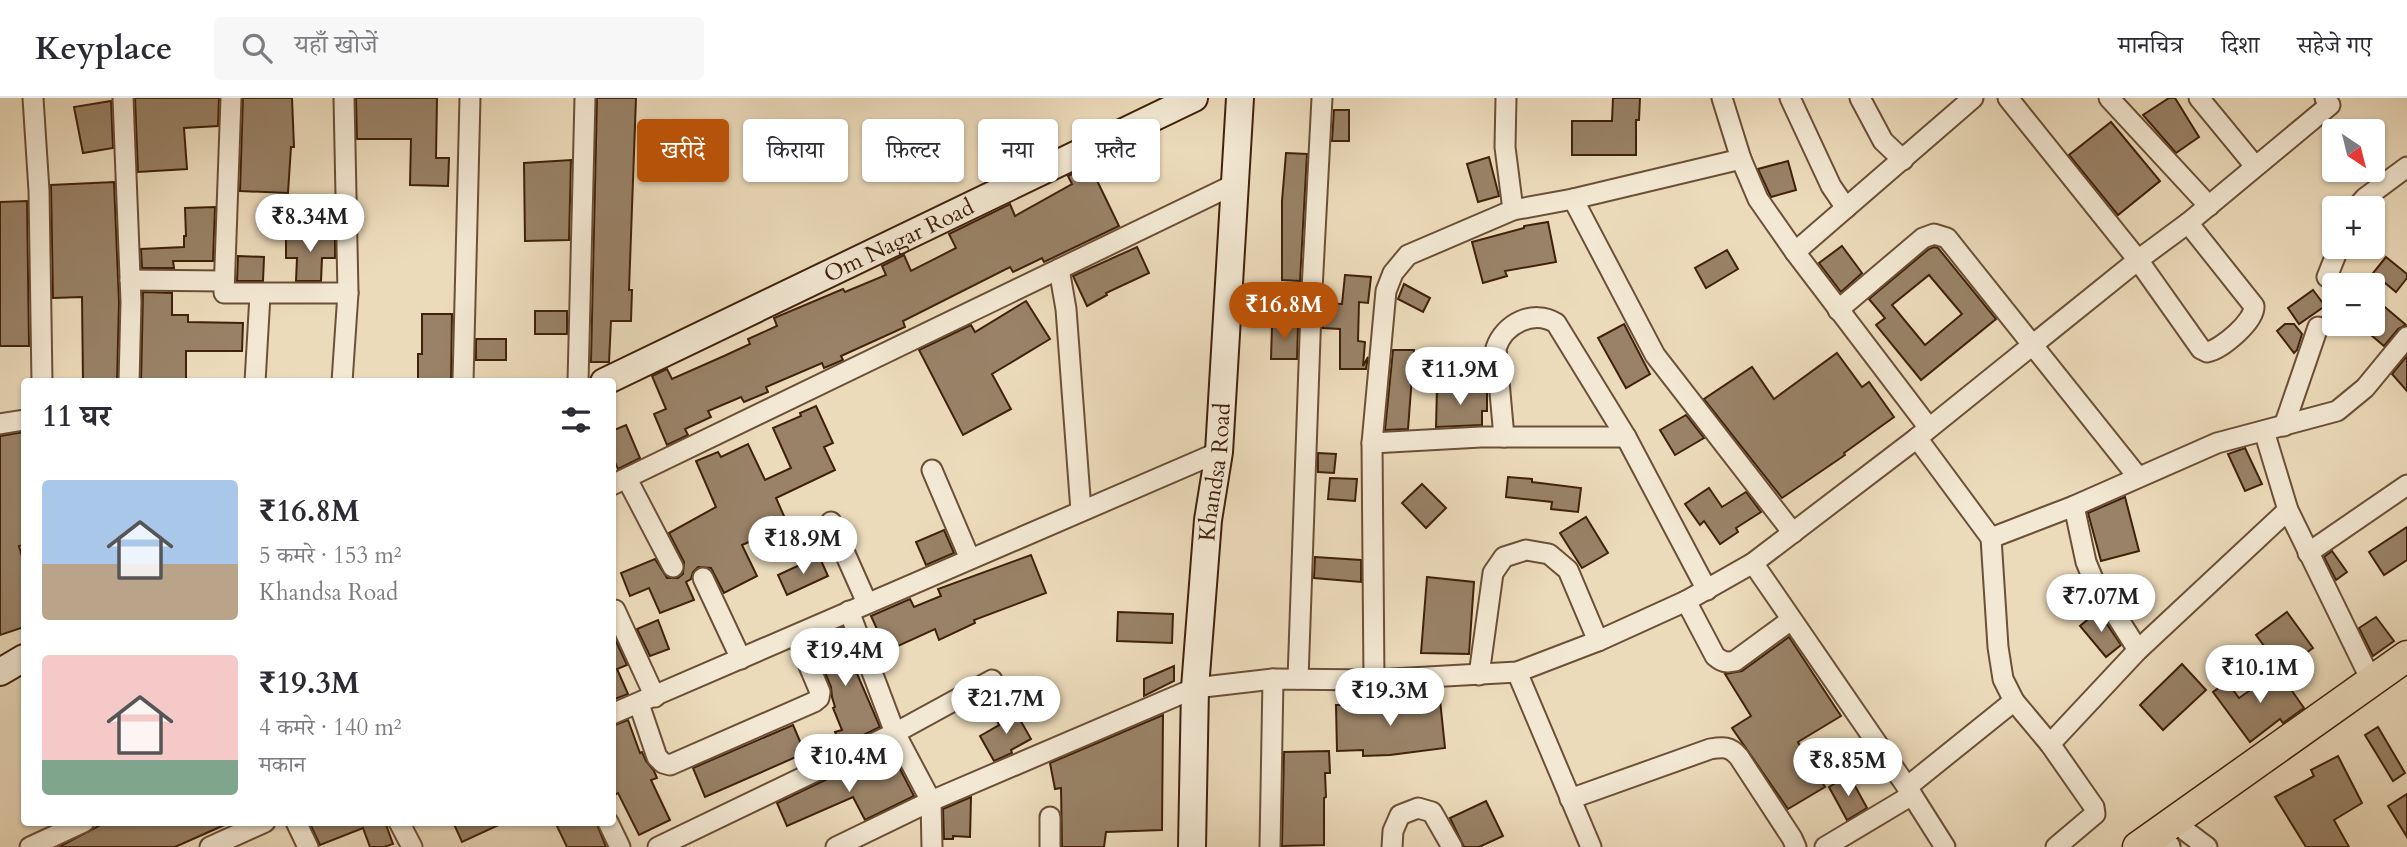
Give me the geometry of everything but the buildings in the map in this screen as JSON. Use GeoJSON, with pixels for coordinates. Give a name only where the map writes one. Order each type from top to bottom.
{"type":"FeatureCollection","features":[{"type":"Feature","properties":{"kind":"main road"},"geometry":{"type":"LineString","coordinates":[[2180,840],[2371,680],[2407,656]]}},
{"type":"Feature","properties":{"kind":"main road"},"geometry":{"type":"LineString","coordinates":[[2138,847],[2180,840],[2365,704],[2407,678]]}},
{"type":"Feature","properties":{"kind":"street"},"geometry":{"type":"LineString","coordinates":[[33,98],[42,378]]}},
{"type":"Feature","properties":{"kind":"street"},"geometry":{"type":"LineString","coordinates":[[124,98],[130,280],[129,378]]}},
{"type":"Feature","properties":{"kind":"street"},"geometry":{"type":"LineString","coordinates":[[231,98],[223,291],[226,295],[348,293]]}},
{"type":"Feature","properties":{"kind":"street"},"geometry":{"type":"LineString","coordinates":[[342,378],[348,293],[344,98]]}},
{"type":"Feature","properties":{"kind":"street"},"geometry":{"type":"LineString","coordinates":[[463,378],[470,98]]}},
{"type":"Feature","properties":{"kind":"street"},"geometry":{"type":"LineString","coordinates":[[578,378],[585,98]]}},
{"type":"Feature","properties":{"kind":"street","name":"Om Nagar Road"},"geometry":{"type":"LineString","coordinates":[[612,378],[1194,98]]}},
{"type":"Feature","properties":{"kind":"street","name":"Khandsa Road"},"geometry":{"type":"LineString","coordinates":[[1192,847],[1195,688],[1208,520],[1219,452],[1240,98]]}},
{"type":"Feature","properties":{"kind":"street"},"geometry":{"type":"LineString","coordinates":[[1298,679],[1311,309],[1322,98]]}},
{"type":"Feature","properties":{"kind":"street"},"geometry":{"type":"LineString","coordinates":[[1506,98],[1505,147],[1513,210]]}},
{"type":"Feature","properties":{"kind":"street"},"geometry":{"type":"LineString","coordinates":[[1722,98],[1741,159],[1758,199],[1923,433],[1991,538],[2000,668],[2014,701],[2050,744],[2095,811],[2090,819],[2056,847]]}},
{"type":"Feature","properties":{"kind":"street"},"geometry":{"type":"LineString","coordinates":[[1790,98],[1831,186],[1846,208]]}},
{"type":"Feature","properties":{"kind":"street"},"geometry":{"type":"LineString","coordinates":[[1860,98],[1883,141],[1903,160]]}},
{"type":"Feature","properties":{"kind":"street"},"geometry":{"type":"LineString","coordinates":[[1795,252],[1973,98]]}},
{"type":"Feature","properties":{"kind":"street"},"geometry":{"type":"LineString","coordinates":[[2008,98],[2138,260],[2201,349],[2207,352],[2224,344],[2253,316],[2254,306],[2188,223]]}},
{"type":"Feature","properties":{"kind":"street"},"geometry":{"type":"LineString","coordinates":[[2109,98],[2209,206]]}},
{"type":"Feature","properties":{"kind":"street"},"geometry":{"type":"LineString","coordinates":[[2199,98],[2255,166]]}},
{"type":"Feature","properties":{"kind":"street"},"geometry":{"type":"LineString","coordinates":[[836,847],[931,801],[1195,688],[1273,679],[1374,680],[1517,672],[1598,641],[1686,601],[1753,563],[1923,433],[2209,206],[2330,105],[2325,98]]}},
{"type":"Feature","properties":{"kind":"street"},"geometry":{"type":"LineString","coordinates":[[1374,680],[1372,443],[1386,291],[1393,273],[1408,255],[1513,210],[1573,199],[1741,159]]}},
{"type":"Feature","properties":{"kind":"street"},"geometry":{"type":"LineString","coordinates":[[2368,196],[2407,167]]}},
{"type":"Feature","properties":{"kind":"street"},"geometry":{"type":"LineString","coordinates":[[673,567],[620,482],[1235,184]]}},
{"type":"Feature","properties":{"kind":"street"},"geometry":{"type":"LineString","coordinates":[[1573,199],[1655,355],[1793,533]]}},
{"type":"Feature","properties":{"kind":"street"},"geometry":{"type":"LineString","coordinates":[[1838,310],[1923,239],[1934,234],[1947,238],[2138,477]]}},
{"type":"Feature","properties":{"kind":"street"},"geometry":{"type":"LineString","coordinates":[[1059,269],[1066,309],[1081,511]]}},
{"type":"Feature","properties":{"kind":"street"},"geometry":{"type":"LineString","coordinates":[[130,280],[223,281]]}},
{"type":"Feature","properties":{"kind":"street"},"geometry":{"type":"LineString","coordinates":[[256,378],[260,295]]}},
{"type":"Feature","properties":{"kind":"street"},"geometry":{"type":"LineString","coordinates":[[1504,437],[1496,348],[1500,337],[1513,326],[1525,319],[1539,316],[1556,323],[1626,437],[1707,590]]}},
{"type":"Feature","properties":{"kind":"street"},"geometry":{"type":"LineString","coordinates":[[2284,426],[2318,327]]}},
{"type":"Feature","properties":{"kind":"street"},"geometry":{"type":"LineString","coordinates":[[1991,538],[2074,506],[2217,443],[2321,417],[2345,405],[2365,388],[2407,337]]}},
{"type":"Feature","properties":{"kind":"street"},"geometry":{"type":"LineString","coordinates":[[0,424],[21,420]]}},
{"type":"Feature","properties":{"kind":"street"},"geometry":{"type":"LineString","coordinates":[[2264,431],[2288,510],[2371,680]]}},
{"type":"Feature","properties":{"kind":"street"},"geometry":{"type":"LineString","coordinates":[[1372,443],[1504,437],[1626,437]]}},
{"type":"Feature","properties":{"kind":"street"},"geometry":{"type":"LineString","coordinates":[[616,713],[1219,452]]}},
{"type":"Feature","properties":{"kind":"street"},"geometry":{"type":"LineString","coordinates":[[932,470],[970,559]]}},
{"type":"Feature","properties":{"kind":"street"},"geometry":{"type":"LineString","coordinates":[[2308,553],[2407,485]]}},
{"type":"Feature","properties":{"kind":"street"},"geometry":{"type":"LineString","coordinates":[[2074,506],[2086,562],[2105,600],[2138,650]]}},
{"type":"Feature","properties":{"kind":"street"},"geometry":{"type":"LineString","coordinates":[[2050,744],[2138,650],[2288,510]]}},
{"type":"Feature","properties":{"kind":"street"},"geometry":{"type":"LineString","coordinates":[[831,522],[867,603]]}},
{"type":"Feature","properties":{"kind":"street"},"geometry":{"type":"LineString","coordinates":[[1479,675],[1493,573],[1504,558],[1526,551],[1549,554],[1568,570],[1598,641]]}},
{"type":"Feature","properties":{"kind":"street"},"geometry":{"type":"LineString","coordinates":[[1753,563],[1910,791],[1945,847]]}},
{"type":"Feature","properties":{"kind":"street"},"geometry":{"type":"LineString","coordinates":[[703,578],[741,659]]}},
{"type":"Feature","properties":{"kind":"street"},"geometry":{"type":"LineString","coordinates":[[1686,601],[1715,656],[1728,663],[1735,661],[1791,620]]}},
{"type":"Feature","properties":{"kind":"street"},"geometry":{"type":"LineString","coordinates":[[849,611],[895,733],[931,801],[932,847]]}},
{"type":"Feature","properties":{"kind":"street"},"geometry":{"type":"LineString","coordinates":[[616,613],[647,701],[657,757],[670,765],[819,698],[820,692],[796,635]]}},
{"type":"Feature","properties":{"kind":"street"},"geometry":{"type":"LineString","coordinates":[[1517,672],[1591,847]]}},
{"type":"Feature","properties":{"kind":"street"},"geometry":{"type":"LineString","coordinates":[[1270,847],[1273,679]]}},
{"type":"Feature","properties":{"kind":"street"},"geometry":{"type":"LineString","coordinates":[[659,847],[895,733],[992,680]]}},
{"type":"Feature","properties":{"kind":"street"},"geometry":{"type":"LineString","coordinates":[[1825,847],[1910,791],[2014,701]]}},
{"type":"Feature","properties":{"kind":"street"},"geometry":{"type":"LineString","coordinates":[[1570,799],[1710,749],[1726,747],[1739,757],[1796,847]]}},
{"type":"Feature","properties":{"kind":"street"},"geometry":{"type":"LineString","coordinates":[[1392,847],[1393,831],[1401,815],[1419,808],[1432,812],[1452,847]]}},
{"type":"Feature","properties":{"kind":"street"},"geometry":{"type":"LineString","coordinates":[[1050,817],[1050,847]]}},
{"type":"Feature","properties":{"kind":"street"},"geometry":{"type":"LineString","coordinates":[[30,847],[75,826]]}},
{"type":"Feature","properties":{"kind":"street"},"geometry":{"type":"LineString","coordinates":[[210,847],[256,826]]}},
{"type":"Feature","properties":{"kind":"street"},"geometry":{"type":"LineString","coordinates":[[298,826],[308,847]]}},
{"type":"Feature","properties":{"kind":"street"},"geometry":{"type":"LineString","coordinates":[[401,826],[412,847]]}},
{"type":"Feature","properties":{"kind":"street"},"geometry":{"type":"LineString","coordinates":[[610,826],[620,847]]}}]}
